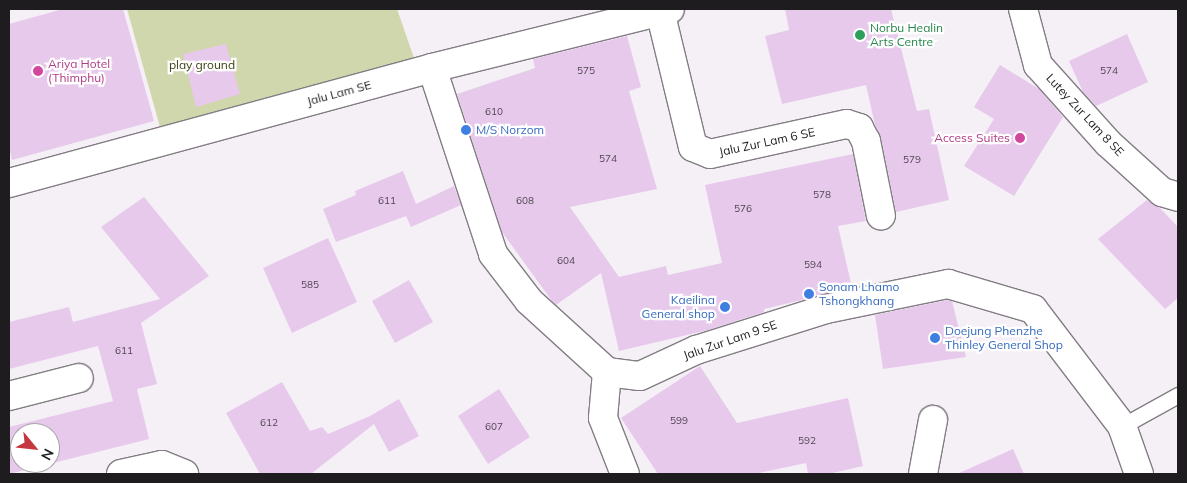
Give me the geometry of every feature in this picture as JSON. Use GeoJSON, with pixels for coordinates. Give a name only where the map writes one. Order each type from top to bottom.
{"type":"FeatureCollection","features":[{"type":"Feature","properties":{"kind":"street","name":"Lutey Zur Lam 8 SE"},"geometry":{"type":"LineString","coordinates":[[1023,9],[1038,65],[1108,143],[1162,192],[1178,197]]}},
{"type":"Feature","properties":{"kind":"street","name":"Jalu Lam SE"},"geometry":{"type":"LineString","coordinates":[[9,183],[432,68],[665,10]]}},
{"type":"Feature","properties":{"kind":"street","name":"Jalu Zur Lam 6 SE"},"geometry":{"type":"LineString","coordinates":[[665,10],[693,147],[710,154],[847,124],[859,128],[866,141],[881,216]]}},
{"type":"Feature","properties":{"kind":"street"},"geometry":{"type":"LineString","coordinates":[[432,68],[493,254],[529,301],[607,372],[603,418],[625,474]]}},
{"type":"Feature","properties":{"kind":"street","name":"Jalu Zur Lam 9 SE"},"geometry":{"type":"LineString","coordinates":[[607,372],[640,376],[696,350],[826,309],[948,284],[1033,309],[1122,426],[1139,474]]}},
{"type":"Feature","properties":{"kind":"street"},"geometry":{"type":"LineString","coordinates":[[9,396],[79,378]]}},
{"type":"Feature","properties":{"kind":"street"},"geometry":{"type":"LineString","coordinates":[[923,474],[933,420]]}},
{"type":"Feature","properties":{"kind":"street"},"geometry":{"type":"LineString","coordinates":[[121,474],[162,465],[184,474]]}},
{"type":"Feature","properties":{"kind":"lane"},"geometry":{"type":"LineString","coordinates":[[1122,426],[1178,395]]}},
{"type":"Feature","properties":{"kind":"green space","name":"play ground"},"geometry":{"type":"Polygon","coordinates":[[[127,9],[397,9],[416,64],[162,134],[127,9]]]}},
{"type":"Feature","properties":{"kind":"building"},"geometry":{"type":"Polygon","coordinates":[[[63,9],[123,9],[154,121],[12,160],[9,147],[9,24],[63,9]]]}},
{"type":"Feature","properties":{"kind":"building"},"geometry":{"type":"Polygon","coordinates":[[[785,9],[891,9],[917,111],[929,109],[949,200],[896,212],[881,138],[875,125],[866,85],[782,104],[765,36],[789,30],[785,9]]]}},
{"type":"Feature","properties":{"kind":"building"},"geometry":{"type":"Polygon","coordinates":[[[1127,34],[1148,82],[1096,106],[1083,92],[1069,61],[1127,34]]]}},
{"type":"Feature","properties":{"kind":"building"},"geometry":{"type":"Polygon","coordinates":[[[627,36],[641,87],[629,91],[657,189],[570,207],[619,277],[666,266],[668,275],[722,263],[705,185],[853,154],[866,221],[838,226],[852,288],[764,309],[764,312],[708,330],[619,351],[601,273],[556,305],[552,301],[502,232],[457,94],[535,68],[533,59],[627,36]]]}},
{"type":"Feature","properties":{"kind":"building"},"geometry":{"type":"Polygon","coordinates":[[[226,44],[240,94],[196,107],[183,54],[226,44]]]}},
{"type":"Feature","properties":{"kind":"building"},"geometry":{"type":"Polygon","coordinates":[[[1000,65],[1039,89],[1063,117],[1014,196],[964,166],[994,119],[974,107],[1000,65]]]}},
{"type":"Feature","properties":{"kind":"building"},"geometry":{"type":"Polygon","coordinates":[[[403,171],[416,204],[454,186],[461,205],[411,227],[406,216],[336,242],[323,209],[356,195],[355,191],[403,171]]]}},
{"type":"Feature","properties":{"kind":"building"},"geometry":{"type":"Polygon","coordinates":[[[144,197],[209,276],[141,323],[157,384],[137,389],[149,439],[60,461],[60,423],[25,423],[113,401],[98,346],[9,369],[9,322],[69,307],[73,322],[160,299],[101,227],[144,197]]]}},
{"type":"Feature","properties":{"kind":"building"},"geometry":{"type":"Polygon","coordinates":[[[1147,200],[1160,208],[1178,227],[1178,298],[1165,309],[1098,239],[1147,200]]]}},
{"type":"Feature","properties":{"kind":"building"},"geometry":{"type":"Polygon","coordinates":[[[328,238],[357,302],[292,333],[263,268],[328,238]]]}},
{"type":"Feature","properties":{"kind":"building"},"geometry":{"type":"Polygon","coordinates":[[[409,280],[433,322],[395,343],[372,301],[409,280]]]}},
{"type":"Feature","properties":{"kind":"building"},"geometry":{"type":"Polygon","coordinates":[[[947,300],[952,301],[966,357],[883,369],[875,315],[947,300]]]}},
{"type":"Feature","properties":{"kind":"building"},"geometry":{"type":"Polygon","coordinates":[[[700,366],[737,423],[848,398],[863,466],[828,474],[808,474],[806,463],[754,474],[658,474],[621,418],[700,366]]]}},
{"type":"Feature","properties":{"kind":"building"},"geometry":{"type":"Polygon","coordinates":[[[282,382],[310,431],[322,427],[328,434],[370,416],[399,399],[419,436],[389,452],[374,424],[311,474],[260,474],[226,413],[282,382]]]}},
{"type":"Feature","properties":{"kind":"building"},"geometry":{"type":"Polygon","coordinates":[[[499,389],[530,437],[488,464],[458,416],[499,389]]]}},
{"type":"Feature","properties":{"kind":"building"},"geometry":{"type":"Polygon","coordinates":[[[9,427],[10,473],[13,473],[9,474],[9,427]]]}},
{"type":"Feature","properties":{"kind":"building"},"geometry":{"type":"Polygon","coordinates":[[[1013,449],[1024,474],[957,474],[1013,449]]]}},
{"type":"Feature","properties":{"kind":"place","name":"Norbu Healin Arts Centre"},"geometry":{"type":"Point","coordinates":[860,35]}},
{"type":"Feature","properties":{"kind":"place","name":"Ariya Hotel (Thimphu)"},"geometry":{"type":"Point","coordinates":[38,71]}},
{"type":"Feature","properties":{"kind":"place","name":"M/S Norzom"},"geometry":{"type":"Point","coordinates":[466,130]}},
{"type":"Feature","properties":{"kind":"place","name":"Access Suites"},"geometry":{"type":"Point","coordinates":[1020,138]}},
{"type":"Feature","properties":{"kind":"place","name":"Sonam Lhamo Tshongkhang"},"geometry":{"type":"Point","coordinates":[809,294]}},
{"type":"Feature","properties":{"kind":"place","name":"Kaeilina General shop"},"geometry":{"type":"Point","coordinates":[725,307]}},
{"type":"Feature","properties":{"kind":"place","name":"Doejung Phenzhe Thinley General Shop"},"geometry":{"type":"Point","coordinates":[935,338]}}]}
